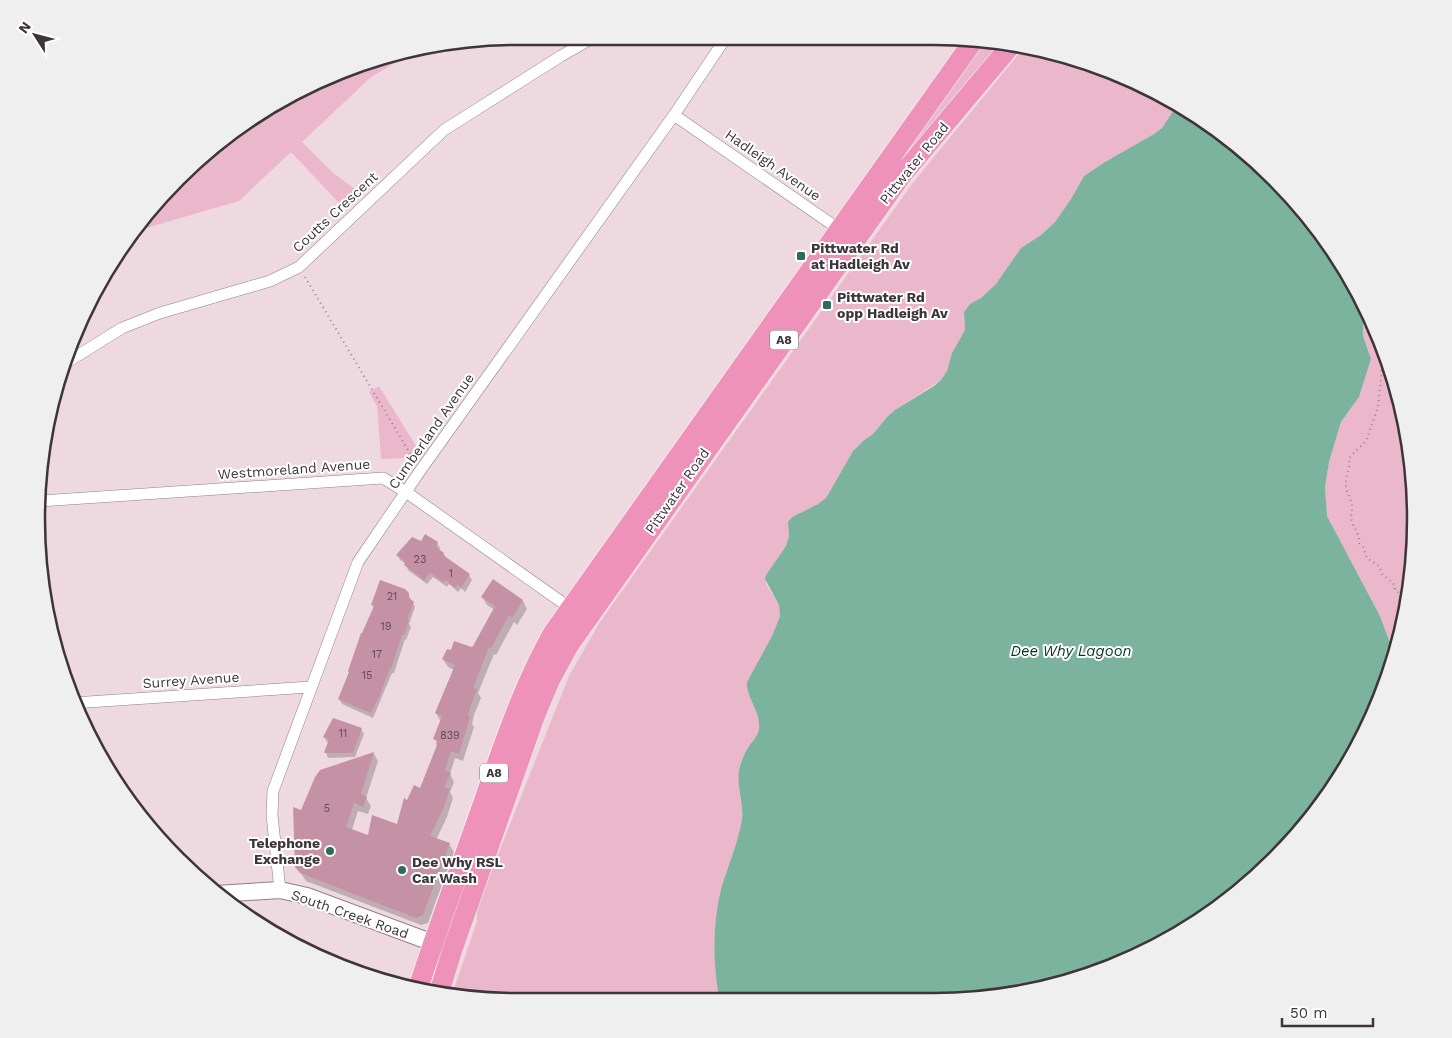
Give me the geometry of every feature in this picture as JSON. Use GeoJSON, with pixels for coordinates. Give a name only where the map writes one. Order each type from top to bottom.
{"type":"FeatureCollection","features":[{"type":"Feature","properties":{"kind":"highway","name":"Pittwater Road"},"geometry":{"type":"LineString","coordinates":[[441,986],[535,716],[550,680],[569,644],[847,235],[970,47]]}},
{"type":"Feature","properties":{"kind":"highway","name":"Pittwater Road"},"geometry":{"type":"LineString","coordinates":[[420,982],[432,943],[511,725],[528,683],[553,633],[847,235],[901,176],[1006,51]]}},
{"type":"Feature","properties":{"kind":"main road","name":"South Creek Road"},"geometry":{"type":"LineString","coordinates":[[228,893],[280,890],[307,896],[452,951]]}},
{"type":"Feature","properties":{"kind":"street","name":"Coutts Crescent"},"geometry":{"type":"LineString","coordinates":[[73,358],[122,328],[160,313],[270,281],[298,267],[444,130],[580,45]]}},
{"type":"Feature","properties":{"kind":"street","name":"Cumberland Avenue"},"geometry":{"type":"LineString","coordinates":[[280,890],[272,815],[273,791],[310,687],[358,562],[420,471],[674,115],[721,45]]}},
{"type":"Feature","properties":{"kind":"street","name":"Hadleigh Avenue"},"geometry":{"type":"LineString","coordinates":[[674,115],[847,235]]}},
{"type":"Feature","properties":{"kind":"street","name":"Westmoreland Avenue"},"geometry":{"type":"LineString","coordinates":[[46,501],[383,478],[406,492],[570,608]]}},
{"type":"Feature","properties":{"kind":"street","name":"Surrey Avenue"},"geometry":{"type":"LineString","coordinates":[[82,702],[310,687]]}},
{"type":"Feature","properties":{"kind":"path"},"geometry":{"type":"LineString","coordinates":[[298,267],[420,471]]}},
{"type":"Feature","properties":{"kind":"path"},"geometry":{"type":"LineString","coordinates":[[1382,366],[1378,407],[1366,441],[1349,458],[1350,466],[1346,485],[1347,494],[1351,499],[1351,519],[1357,530],[1359,543],[1367,558],[1379,566],[1382,574],[1392,582],[1401,595]]}},
{"type":"Feature","properties":{"kind":"shaded area"},"geometry":{"type":"Polygon","coordinates":[[[979,47],[996,49],[876,192],[979,47]]]}},
{"type":"Feature","properties":{"kind":"shaded area"},"geometry":{"type":"Polygon","coordinates":[[[1019,53],[1085,70],[1143,94],[1174,112],[1162,128],[1154,134],[1084,176],[1055,222],[1041,235],[1021,248],[996,284],[981,298],[970,304],[964,312],[965,330],[952,353],[947,371],[941,380],[887,417],[873,434],[853,451],[826,498],[792,517],[788,522],[789,536],[786,546],[766,575],[766,584],[779,605],[780,616],[772,636],[747,682],[748,693],[758,716],[759,729],[756,737],[747,748],[740,766],[738,779],[742,819],[718,903],[714,944],[718,993],[519,993],[454,989],[477,921],[477,907],[569,676],[600,622],[912,184],[1019,53]]]}},
{"type":"Feature","properties":{"kind":"shaded area"},"geometry":{"type":"Polygon","coordinates":[[[400,60],[371,77],[302,142],[332,172],[356,190],[340,204],[291,152],[239,201],[144,229],[163,206],[206,163],[256,125],[309,94],[367,70],[400,60]]]}},
{"type":"Feature","properties":{"kind":"shaded area"},"geometry":{"type":"Polygon","coordinates":[[[1363,320],[1382,367],[1391,396],[1403,457],[1406,488],[1406,550],[1403,581],[1390,644],[1380,616],[1327,516],[1325,487],[1329,462],[1341,422],[1359,397],[1371,359],[1363,336],[1363,320]]]}},
{"type":"Feature","properties":{"kind":"shaded area"},"geometry":{"type":"Polygon","coordinates":[[[379,386],[416,446],[409,458],[381,459],[377,406],[369,392],[379,386]]]}},
{"type":"Feature","properties":{"kind":"water","name":"Dee Why Lagoon"},"geometry":{"type":"Polygon","coordinates":[[[1174,111],[1222,143],[1246,163],[1289,206],[1327,256],[1363,320],[1363,336],[1371,359],[1359,397],[1341,422],[1329,462],[1325,487],[1327,516],[1380,616],[1390,644],[1371,700],[1358,729],[1327,782],[1309,808],[1289,832],[1246,875],[1196,913],[1143,944],[1114,957],[1056,977],[995,989],[964,992],[718,993],[714,944],[718,903],[742,819],[738,779],[740,766],[746,751],[759,729],[758,716],[748,693],[747,682],[772,636],[780,616],[779,605],[765,579],[786,546],[789,536],[788,522],[792,517],[826,498],[853,451],[873,434],[887,417],[941,380],[947,371],[952,353],[965,330],[964,312],[970,304],[981,298],[996,284],[1021,248],[1041,235],[1055,222],[1084,176],[1154,134],[1162,128],[1174,111]]]}},
{"type":"Feature","properties":{"kind":"building"},"geometry":{"type":"Polygon","coordinates":[[[425,534],[438,542],[436,547],[444,553],[443,555],[470,574],[461,588],[458,584],[455,588],[446,580],[444,582],[430,573],[424,580],[404,565],[405,562],[396,555],[412,537],[421,541],[425,534]]]}},
{"type":"Feature","properties":{"kind":"building"},"geometry":{"type":"Polygon","coordinates":[[[493,579],[523,600],[512,618],[509,615],[491,648],[489,647],[473,688],[477,689],[470,707],[468,716],[470,717],[459,754],[451,751],[445,770],[451,773],[444,787],[450,789],[430,836],[450,843],[423,915],[416,918],[300,873],[295,867],[293,807],[301,810],[315,777],[320,770],[374,752],[361,794],[367,797],[363,807],[354,803],[346,827],[368,835],[372,815],[397,824],[404,798],[407,800],[414,785],[420,788],[437,745],[437,741],[433,739],[442,716],[435,713],[455,665],[442,659],[447,649],[451,650],[454,641],[473,646],[495,606],[481,597],[493,579]]]}},
{"type":"Feature","properties":{"kind":"building"},"geometry":{"type":"Polygon","coordinates":[[[380,580],[405,589],[409,593],[409,598],[414,602],[391,669],[371,713],[338,699],[349,672],[361,633],[374,606],[371,605],[380,580]]]}},
{"type":"Feature","properties":{"kind":"building"},"geometry":{"type":"Polygon","coordinates":[[[333,718],[362,728],[353,753],[324,753],[329,739],[323,737],[333,718]]]}},
{"type":"Feature","properties":{"kind":"place","name":"Pittwater Rd at Hadleigh Av"},"geometry":{"type":"Point","coordinates":[801,256]}},
{"type":"Feature","properties":{"kind":"place","name":"Pittwater Rd opp Hadleigh Av"},"geometry":{"type":"Point","coordinates":[827,305]}},
{"type":"Feature","properties":{"kind":"place","name":"Telephone Exchange"},"geometry":{"type":"Point","coordinates":[330,851]}},
{"type":"Feature","properties":{"kind":"place","name":"Dee Why RSL Car Wash"},"geometry":{"type":"Point","coordinates":[402,870]}}]}
